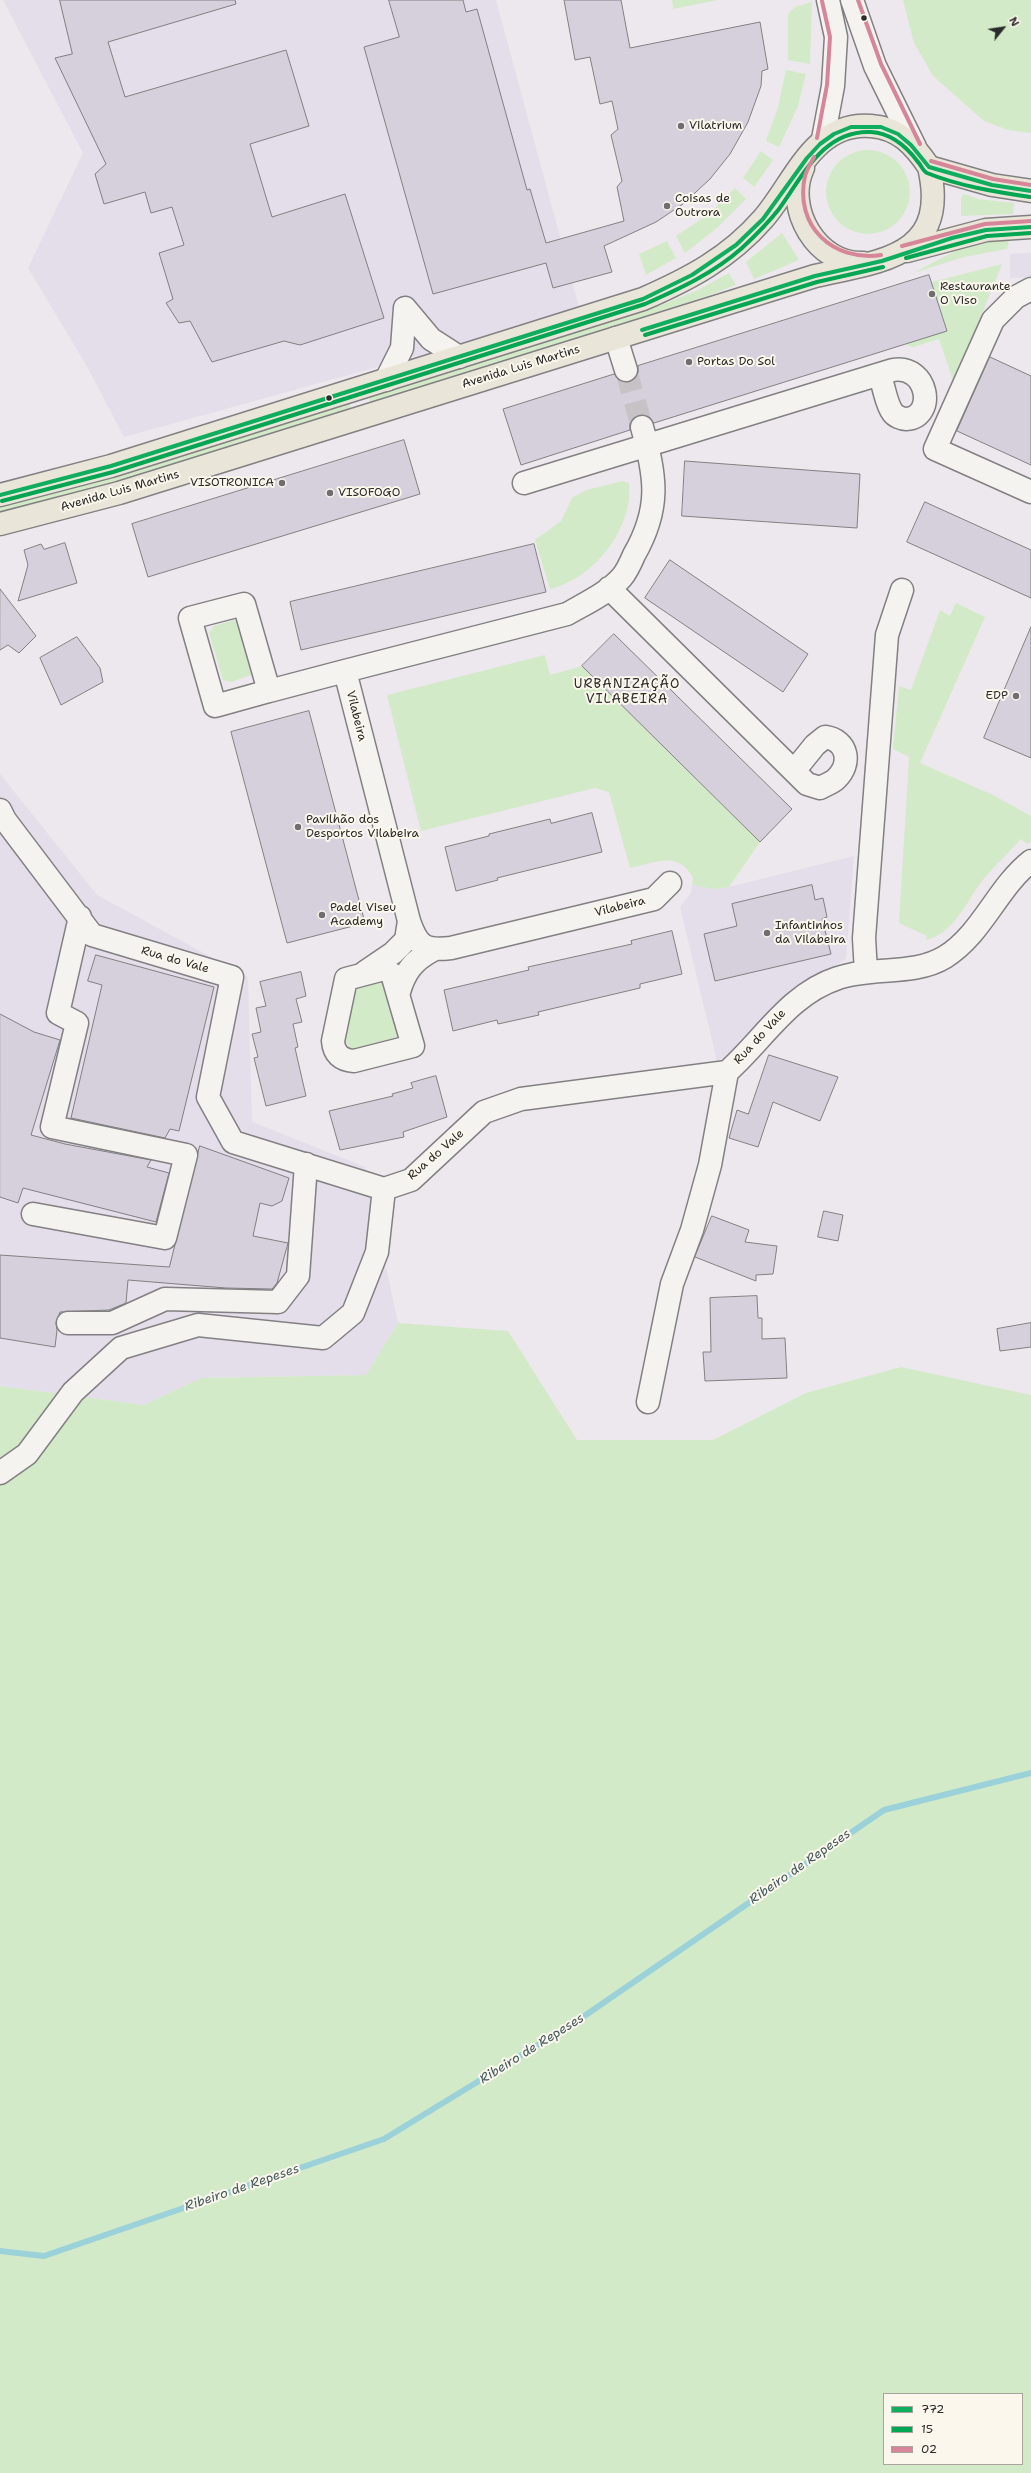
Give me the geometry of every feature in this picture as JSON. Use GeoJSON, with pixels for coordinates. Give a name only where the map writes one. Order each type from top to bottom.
{"type":"FeatureCollection","features":[{"type":"Feature","properties":{"kind":"main road"},"geometry":{"type":"LineString","coordinates":[[0,496],[111,466],[643,299],[692,277],[726,254],[763,219],[816,147],[841,129],[861,125],[882,126],[901,134],[915,147],[929,167],[935,191],[932,214],[921,236],[904,252]]}},
{"type":"Feature","properties":{"kind":"main road"},"geometry":{"type":"LineString","coordinates":[[816,147],[799,176],[797,199],[803,222],[816,242],[843,259],[859,263],[882,261],[904,252],[986,230],[1031,227]]}},
{"type":"Feature","properties":{"kind":"main road"},"geometry":{"type":"LineString","coordinates":[[929,167],[992,184],[1031,191]]}},
{"type":"Feature","properties":{"kind":"main road","name":"Avenida Luis Martins"},"geometry":{"type":"LineString","coordinates":[[0,524],[127,491],[815,276],[882,261]]}},
{"type":"Feature","properties":{"kind":"street"},"geometry":{"type":"LineString","coordinates":[[816,147],[833,86],[836,37],[828,0]]}},
{"type":"Feature","properties":{"kind":"street"},"geometry":{"type":"LineString","coordinates":[[852,0],[875,66],[915,147]]}},
{"type":"Feature","properties":{"kind":"street"},"geometry":{"type":"LineString","coordinates":[[1031,289],[1016,297],[993,320],[935,449],[1031,492]]}},
{"type":"Feature","properties":{"kind":"street"},"geometry":{"type":"LineString","coordinates":[[386,380],[402,348],[406,308],[432,339],[459,357]]}},
{"type":"Feature","properties":{"kind":"street"},"geometry":{"type":"LineString","coordinates":[[616,338],[626,370]]}},
{"type":"Feature","properties":{"kind":"street"},"geometry":{"type":"LineString","coordinates":[[524,483],[645,436],[874,376]]}},
{"type":"Feature","properties":{"kind":"street"},"geometry":{"type":"LineString","coordinates":[[269,691],[244,604],[190,618],[215,706],[567,614],[609,588],[622,576],[643,540],[654,503],[654,471],[645,436]]}},
{"type":"Feature","properties":{"kind":"street"},"geometry":{"type":"LineString","coordinates":[[609,588],[794,771]]}},
{"type":"Feature","properties":{"kind":"street"},"geometry":{"type":"LineString","coordinates":[[866,972],[864,938],[887,635],[902,590]]}},
{"type":"Feature","properties":{"kind":"street","name":"Vilabeira"},"geometry":{"type":"LineString","coordinates":[[345,671],[409,921],[414,935],[421,945],[433,950],[451,948],[654,899],[670,883]]}},
{"type":"Feature","properties":{"kind":"street","name":"Rua do Vale"},"geometry":{"type":"LineString","coordinates":[[0,810],[5,820],[80,917],[92,935],[232,977],[208,1097],[233,1142],[384,1188],[411,1180],[484,1112],[521,1099],[727,1072],[749,1052],[789,1006],[812,989],[839,977],[866,972],[921,966],[944,958],[967,939],[1016,873],[1031,861]]}},
{"type":"Feature","properties":{"kind":"street"},"geometry":{"type":"LineString","coordinates":[[33,1214],[165,1238],[186,1155],[52,1127],[77,1023],[58,1013],[80,917]]}},
{"type":"Feature","properties":{"kind":"street"},"geometry":{"type":"LineString","coordinates":[[360,976],[392,953],[406,940],[409,921]]}},
{"type":"Feature","properties":{"kind":"street"},"geometry":{"type":"LineString","coordinates":[[399,992],[408,968],[419,957],[433,950]]}},
{"type":"Feature","properties":{"kind":"street"},"geometry":{"type":"LineString","coordinates":[[384,969],[392,974],[399,992],[413,1046],[354,1061],[346,1061],[340,1058],[334,1049],[333,1041],[346,979],[384,969]]}},
{"type":"Feature","properties":{"kind":"street"},"geometry":{"type":"LineString","coordinates":[[648,1402],[672,1284],[692,1230],[710,1165],[727,1072]]}},
{"type":"Feature","properties":{"kind":"street"},"geometry":{"type":"LineString","coordinates":[[68,1323],[112,1323],[165,1299],[278,1302],[298,1276],[306,1164]]}},
{"type":"Feature","properties":{"kind":"street"},"geometry":{"type":"LineString","coordinates":[[0,1473],[27,1454],[73,1392],[121,1348],[198,1325],[323,1338],[353,1313],[378,1252],[384,1188]]}},
{"type":"Feature","properties":{"kind":"shaded area"},"geometry":{"type":"Polygon","coordinates":[[[3,0],[496,0],[580,311],[124,437],[89,370],[28,268],[83,153],[3,0]]]}},
{"type":"Feature","properties":{"kind":"shaded area"},"geometry":{"type":"Polygon","coordinates":[[[1031,253],[1031,277],[1010,278],[1010,254],[1031,253]]]}},
{"type":"Feature","properties":{"kind":"shaded area"},"geometry":{"type":"Polygon","coordinates":[[[0,774],[97,895],[248,977],[252,1122],[365,1167],[398,1323],[366,1375],[201,1378],[144,1405],[0,1386],[0,774]]]}},
{"type":"Feature","properties":{"kind":"shaded area","name":"Infantinhos da Vilabeira"},"geometry":{"type":"Polygon","coordinates":[[[854,856],[846,959],[793,991],[768,1012],[736,1052],[717,1061],[680,907],[691,893],[692,885],[714,889],[729,887],[854,856]]]}},
{"type":"Feature","properties":{"kind":"green space"},"geometry":{"type":"Polygon","coordinates":[[[672,0],[718,0],[673,9],[672,0]]]}},
{"type":"Feature","properties":{"kind":"green space"},"geometry":{"type":"Polygon","coordinates":[[[903,0],[1031,0],[1031,133],[1008,130],[984,121],[933,76],[914,43],[903,0]]]}},
{"type":"Feature","properties":{"kind":"green space"},"geometry":{"type":"Polygon","coordinates":[[[812,2],[810,64],[788,60],[788,14],[795,7],[812,2]]]}},
{"type":"Feature","properties":{"kind":"green space"},"geometry":{"type":"Polygon","coordinates":[[[786,70],[806,74],[798,106],[779,147],[766,141],[778,107],[786,70]]]}},
{"type":"Feature","properties":{"kind":"green space"},"geometry":{"type":"Polygon","coordinates":[[[868,150],[876,151],[891,157],[903,169],[909,184],[909,200],[903,215],[891,227],[876,233],[868,234],[860,233],[845,227],[833,215],[827,200],[826,192],[827,184],[833,169],[845,157],[860,151],[868,150]]]}},
{"type":"Feature","properties":{"kind":"green space"},"geometry":{"type":"Polygon","coordinates":[[[761,151],[773,160],[754,187],[743,178],[761,151]]]}},
{"type":"Feature","properties":{"kind":"green space"},"geometry":{"type":"Polygon","coordinates":[[[735,188],[746,199],[717,228],[685,253],[676,236],[709,214],[735,188]]]}},
{"type":"Feature","properties":{"kind":"green space"},"geometry":{"type":"Polygon","coordinates":[[[964,194],[978,199],[1014,203],[1013,214],[961,216],[961,198],[964,194]]]}},
{"type":"Feature","properties":{"kind":"green space"},"geometry":{"type":"Polygon","coordinates":[[[782,233],[799,260],[754,279],[746,262],[782,233]]]}},
{"type":"Feature","properties":{"kind":"green space"},"geometry":{"type":"Polygon","coordinates":[[[1010,237],[1007,249],[964,257],[913,273],[961,248],[1010,237]]]}},
{"type":"Feature","properties":{"kind":"green space"},"geometry":{"type":"Polygon","coordinates":[[[667,241],[676,258],[646,275],[639,254],[667,241]]]}},
{"type":"Feature","properties":{"kind":"green space"},"geometry":{"type":"Polygon","coordinates":[[[1002,264],[954,383],[939,339],[913,347],[905,344],[947,330],[932,282],[1002,264]]]}},
{"type":"Feature","properties":{"kind":"green space"},"geometry":{"type":"Polygon","coordinates":[[[729,273],[736,285],[702,298],[370,402],[369,396],[659,306],[698,290],[729,273]]]}},
{"type":"Feature","properties":{"kind":"green space"},"geometry":{"type":"Polygon","coordinates":[[[349,402],[351,408],[107,484],[0,512],[0,506],[106,478],[349,402]]]}},
{"type":"Feature","properties":{"kind":"green space"},"geometry":{"type":"Polygon","coordinates":[[[623,481],[629,483],[629,500],[625,518],[618,534],[608,550],[581,575],[550,589],[535,540],[561,521],[572,498],[586,490],[623,481]]]}},
{"type":"Feature","properties":{"kind":"green space"},"geometry":{"type":"Polygon","coordinates":[[[956,603],[985,617],[920,763],[993,795],[1031,816],[1031,842],[1027,844],[1021,839],[987,875],[954,922],[937,936],[926,940],[927,936],[899,923],[909,757],[893,749],[899,686],[911,690],[940,610],[950,616],[956,603]]]}},
{"type":"Feature","properties":{"kind":"green space"},"geometry":{"type":"Polygon","coordinates":[[[234,620],[239,624],[253,669],[251,675],[231,682],[223,680],[209,633],[214,626],[234,620]]]}},
{"type":"Feature","properties":{"kind":"green space"},"geometry":{"type":"Polygon","coordinates":[[[545,655],[550,675],[582,666],[760,842],[729,887],[714,889],[692,885],[693,878],[687,869],[673,861],[657,862],[630,868],[609,792],[595,788],[421,831],[387,695],[545,655]]]}},
{"type":"Feature","properties":{"kind":"green space"},"geometry":{"type":"Polygon","coordinates":[[[382,975],[400,1036],[356,1050],[350,1049],[345,1041],[356,986],[382,975]]]}},
{"type":"Feature","properties":{"kind":"green space"},"geometry":{"type":"Polygon","coordinates":[[[398,1323],[508,1331],[577,1440],[713,1440],[806,1393],[901,1367],[1031,1395],[1031,2473],[0,2473],[0,1386],[144,1405],[201,1378],[366,1375],[398,1323]]]}},
{"type":"Feature","properties":{"kind":"building"},"geometry":{"type":"Polygon","coordinates":[[[60,0],[235,0],[236,4],[108,42],[125,97],[286,50],[309,126],[250,144],[272,217],[345,194],[384,318],[300,345],[284,341],[212,362],[190,321],[179,323],[166,303],[173,299],[159,253],[184,245],[172,207],[151,213],[145,192],[104,204],[95,174],[106,164],[55,58],[72,54],[60,0]]]}},
{"type":"Feature","properties":{"kind":"building"},"geometry":{"type":"Polygon","coordinates":[[[389,0],[463,0],[466,12],[477,9],[527,190],[530,189],[546,243],[624,221],[617,187],[622,181],[611,135],[618,129],[612,101],[600,104],[590,57],[575,60],[564,0],[621,0],[630,48],[760,22],[768,69],[762,71],[761,86],[748,122],[730,154],[710,179],[683,204],[656,222],[604,246],[612,272],[553,288],[546,263],[433,294],[364,47],[399,37],[389,0]]]}},
{"type":"Feature","properties":{"kind":"building"},"geometry":{"type":"Polygon","coordinates":[[[929,275],[947,331],[654,423],[646,415],[638,415],[630,423],[630,430],[521,465],[503,409],[614,374],[623,382],[630,382],[638,373],[638,366],[929,275]]]}},
{"type":"Feature","properties":{"kind":"building"},"geometry":{"type":"Polygon","coordinates":[[[990,357],[1031,376],[1031,465],[957,431],[990,357]]]}},
{"type":"Feature","properties":{"kind":"building","name":"VISOFOGO"},"geometry":{"type":"Polygon","coordinates":[[[404,440],[420,494],[148,577],[132,524],[404,440]]]}},
{"type":"Feature","properties":{"kind":"building"},"geometry":{"type":"Polygon","coordinates":[[[685,461],[860,474],[857,528],[682,516],[685,461]]]}},
{"type":"Feature","properties":{"kind":"building"},"geometry":{"type":"Polygon","coordinates":[[[925,502],[1031,550],[1031,598],[907,542],[925,502]]]}},
{"type":"Feature","properties":{"kind":"building"},"geometry":{"type":"Polygon","coordinates":[[[65,543],[77,583],[18,601],[28,565],[24,550],[41,544],[44,549],[65,543]]]}},
{"type":"Feature","properties":{"kind":"building"},"geometry":{"type":"Polygon","coordinates":[[[534,544],[546,592],[301,650],[290,602],[534,544]]]}},
{"type":"Feature","properties":{"kind":"building"},"geometry":{"type":"Polygon","coordinates":[[[670,560],[808,654],[783,692],[645,598],[670,560]]]}},
{"type":"Feature","properties":{"kind":"building"},"geometry":{"type":"Polygon","coordinates":[[[0,589],[36,636],[19,653],[8,645],[0,650],[0,589]]]}},
{"type":"Feature","properties":{"kind":"building","name":"EDP"},"geometry":{"type":"Polygon","coordinates":[[[1031,627],[1031,758],[984,738],[1031,627]]]}},
{"type":"Feature","properties":{"kind":"building"},"geometry":{"type":"Polygon","coordinates":[[[614,634],[792,809],[760,842],[582,666],[614,634]]]}},
{"type":"Feature","properties":{"kind":"building"},"geometry":{"type":"Polygon","coordinates":[[[77,637],[100,668],[103,682],[61,705],[40,658],[77,637]]]}},
{"type":"Feature","properties":{"kind":"building","name":"Pavilhão dos Desportos Vilabeira"},"geometry":{"type":"Polygon","coordinates":[[[309,711],[365,923],[287,943],[231,732],[309,711]]]}},
{"type":"Feature","properties":{"kind":"building"},"geometry":{"type":"Polygon","coordinates":[[[592,813],[602,852],[497,878],[498,880],[456,891],[445,847],[489,836],[489,834],[550,819],[551,823],[592,813]]]}},
{"type":"Feature","properties":{"kind":"building"},"geometry":{"type":"Polygon","coordinates":[[[812,885],[815,900],[823,898],[827,917],[822,919],[831,954],[715,981],[704,934],[737,926],[732,904],[812,885]]]}},
{"type":"Feature","properties":{"kind":"building"},"geometry":{"type":"Polygon","coordinates":[[[672,931],[682,974],[640,984],[640,988],[538,1012],[539,1015],[498,1024],[497,1020],[453,1031],[444,990],[529,970],[528,967],[632,944],[631,941],[672,931]]]}},
{"type":"Feature","properties":{"kind":"building"},"geometry":{"type":"Polygon","coordinates":[[[96,955],[214,987],[179,1131],[170,1129],[165,1138],[71,1118],[102,985],[88,981],[96,955]]]}},
{"type":"Feature","properties":{"kind":"building"},"geometry":{"type":"Polygon","coordinates":[[[301,972],[306,996],[296,999],[302,1022],[293,1024],[298,1047],[295,1048],[306,1096],[266,1106],[254,1058],[258,1057],[252,1034],[261,1032],[256,1008],[266,1006],[260,982],[301,972]]]}},
{"type":"Feature","properties":{"kind":"building"},"geometry":{"type":"Polygon","coordinates":[[[0,1014],[34,1032],[60,1040],[31,1135],[65,1144],[151,1160],[147,1167],[169,1173],[156,1222],[23,1188],[18,1203],[0,1197],[0,1014]]]}},
{"type":"Feature","properties":{"kind":"building"},"geometry":{"type":"Polygon","coordinates":[[[769,1055],[838,1077],[820,1121],[773,1102],[758,1147],[729,1138],[737,1110],[748,1114],[769,1055]]]}},
{"type":"Feature","properties":{"kind":"building"},"geometry":{"type":"Polygon","coordinates":[[[436,1076],[447,1117],[403,1132],[404,1137],[340,1150],[329,1111],[393,1096],[392,1094],[413,1088],[411,1083],[436,1076]]]}},
{"type":"Feature","properties":{"kind":"building"},"geometry":{"type":"Polygon","coordinates":[[[200,1146],[289,1178],[282,1201],[272,1206],[260,1203],[253,1236],[288,1243],[277,1283],[272,1289],[226,1288],[128,1280],[126,1303],[109,1310],[60,1312],[56,1323],[57,1330],[55,1347],[0,1338],[0,1255],[169,1267],[200,1146]]]}},
{"type":"Feature","properties":{"kind":"building"},"geometry":{"type":"Polygon","coordinates":[[[824,1211],[843,1215],[838,1241],[818,1237],[824,1211]]]}},
{"type":"Feature","properties":{"kind":"building"},"geometry":{"type":"Polygon","coordinates":[[[712,1216],[749,1230],[745,1242],[777,1246],[773,1274],[756,1275],[756,1281],[695,1257],[712,1216]]]}},
{"type":"Feature","properties":{"kind":"building"},"geometry":{"type":"Polygon","coordinates":[[[757,1296],[758,1318],[762,1318],[762,1339],[785,1338],[787,1378],[705,1381],[703,1352],[711,1352],[710,1298],[757,1296]]]}},
{"type":"Feature","properties":{"kind":"building"},"geometry":{"type":"Polygon","coordinates":[[[1031,1323],[1031,1347],[1000,1351],[997,1329],[1031,1323]]]}},
{"type":"Feature","properties":{"kind":"waterway","name":"Ribeiro de Repeses"},"geometry":{"type":"LineString","coordinates":[[0,2251],[44,2256],[384,2139],[577,2021],[884,1810],[1031,1773]]}},
{"type":"Feature","properties":{"kind":"tunnel"},"geometry":{"type":"LineString","coordinates":[[626,370],[642,427]]}},
{"type":"Feature","properties":{"kind":"transit line","name":"02"},"geometry":{"type":"LineString","coordinates":[[858,0],[881,64],[920,144]]}},
{"type":"Feature","properties":{"kind":"transit line","name":"02"},"geometry":{"type":"LineString","coordinates":[[817,138],[827,85],[830,37],[822,1]]}},
{"type":"Feature","properties":{"kind":"transit line","name":"772"},"geometry":{"type":"LineString","coordinates":[[0,495],[111,466],[643,299],[692,275],[736,245],[763,219],[807,158],[820,144],[834,134],[851,127],[881,127],[898,134],[911,145],[929,167],[992,185],[1031,191]]}},
{"type":"Feature","properties":{"kind":"transit line","name":"15"},"geometry":{"type":"LineString","coordinates":[[2,501],[113,472],[645,304],[696,280],[731,257],[752,239],[775,214],[816,157],[827,147],[854,133],[878,133],[898,141],[927,173],[939,178],[978,188],[1030,197]]}},
{"type":"Feature","properties":{"kind":"transit line","name":"02"},"geometry":{"type":"LineString","coordinates":[[814,157],[805,176],[803,194],[805,210],[812,225],[821,237],[833,246],[847,253],[864,256],[881,255]]}},
{"type":"Feature","properties":{"kind":"transit line","name":"02"},"geometry":{"type":"LineString","coordinates":[[931,161],[993,179],[1031,185]]}},
{"type":"Feature","properties":{"kind":"transit line","name":"02"},"geometry":{"type":"LineString","coordinates":[[902,246],[985,224],[1031,221]]}},
{"type":"Feature","properties":{"kind":"transit line","name":"772"},"geometry":{"type":"LineString","coordinates":[[642,330],[815,276],[882,261],[952,238],[986,230],[1031,227]]}},
{"type":"Feature","properties":{"kind":"transit line","name":"15"},"geometry":{"type":"LineString","coordinates":[[906,258],[987,236],[1031,233]]}},
{"type":"Feature","properties":{"kind":"transit line","name":"15"},"geometry":{"type":"LineString","coordinates":[[645,335],[817,282],[883,267]]}},
{"type":"Feature","properties":{"kind":"place","name":"Vilatrium"},"geometry":{"type":"Point","coordinates":[681,126]}},
{"type":"Feature","properties":{"kind":"place","name":"Coisas de Outrora"},"geometry":{"type":"Point","coordinates":[667,206]}},
{"type":"Feature","properties":{"kind":"place","name":"Restaurante O Viso"},"geometry":{"type":"Point","coordinates":[932,294]}},
{"type":"Feature","properties":{"kind":"place","name":"Portas Do Sol"},"geometry":{"type":"Point","coordinates":[689,362]}},
{"type":"Feature","properties":{"kind":"place","name":"VISOTRONICA"},"geometry":{"type":"Point","coordinates":[282,483]}},
{"type":"Feature","properties":{"kind":"place","name":"VISOFOGO"},"geometry":{"type":"Point","coordinates":[330,493]}},
{"type":"Feature","properties":{"kind":"place","name":"EDP"},"geometry":{"type":"Point","coordinates":[1016,696]}},
{"type":"Feature","properties":{"kind":"place","name":"Pavilhão dos Desportos Vilabeira"},"geometry":{"type":"Point","coordinates":[298,827]}},
{"type":"Feature","properties":{"kind":"place","name":"Padel Viseu Academy"},"geometry":{"type":"Point","coordinates":[322,915]}},
{"type":"Feature","properties":{"kind":"place","name":"Infantinhos da Vilabeira"},"geometry":{"type":"Point","coordinates":[767,933]}},
{"type":"Feature","properties":{"kind":"district","name":"URBANIZAÇÃO VILABEIRA"},"geometry":{"type":"Point","coordinates":[627,692]}}]}
